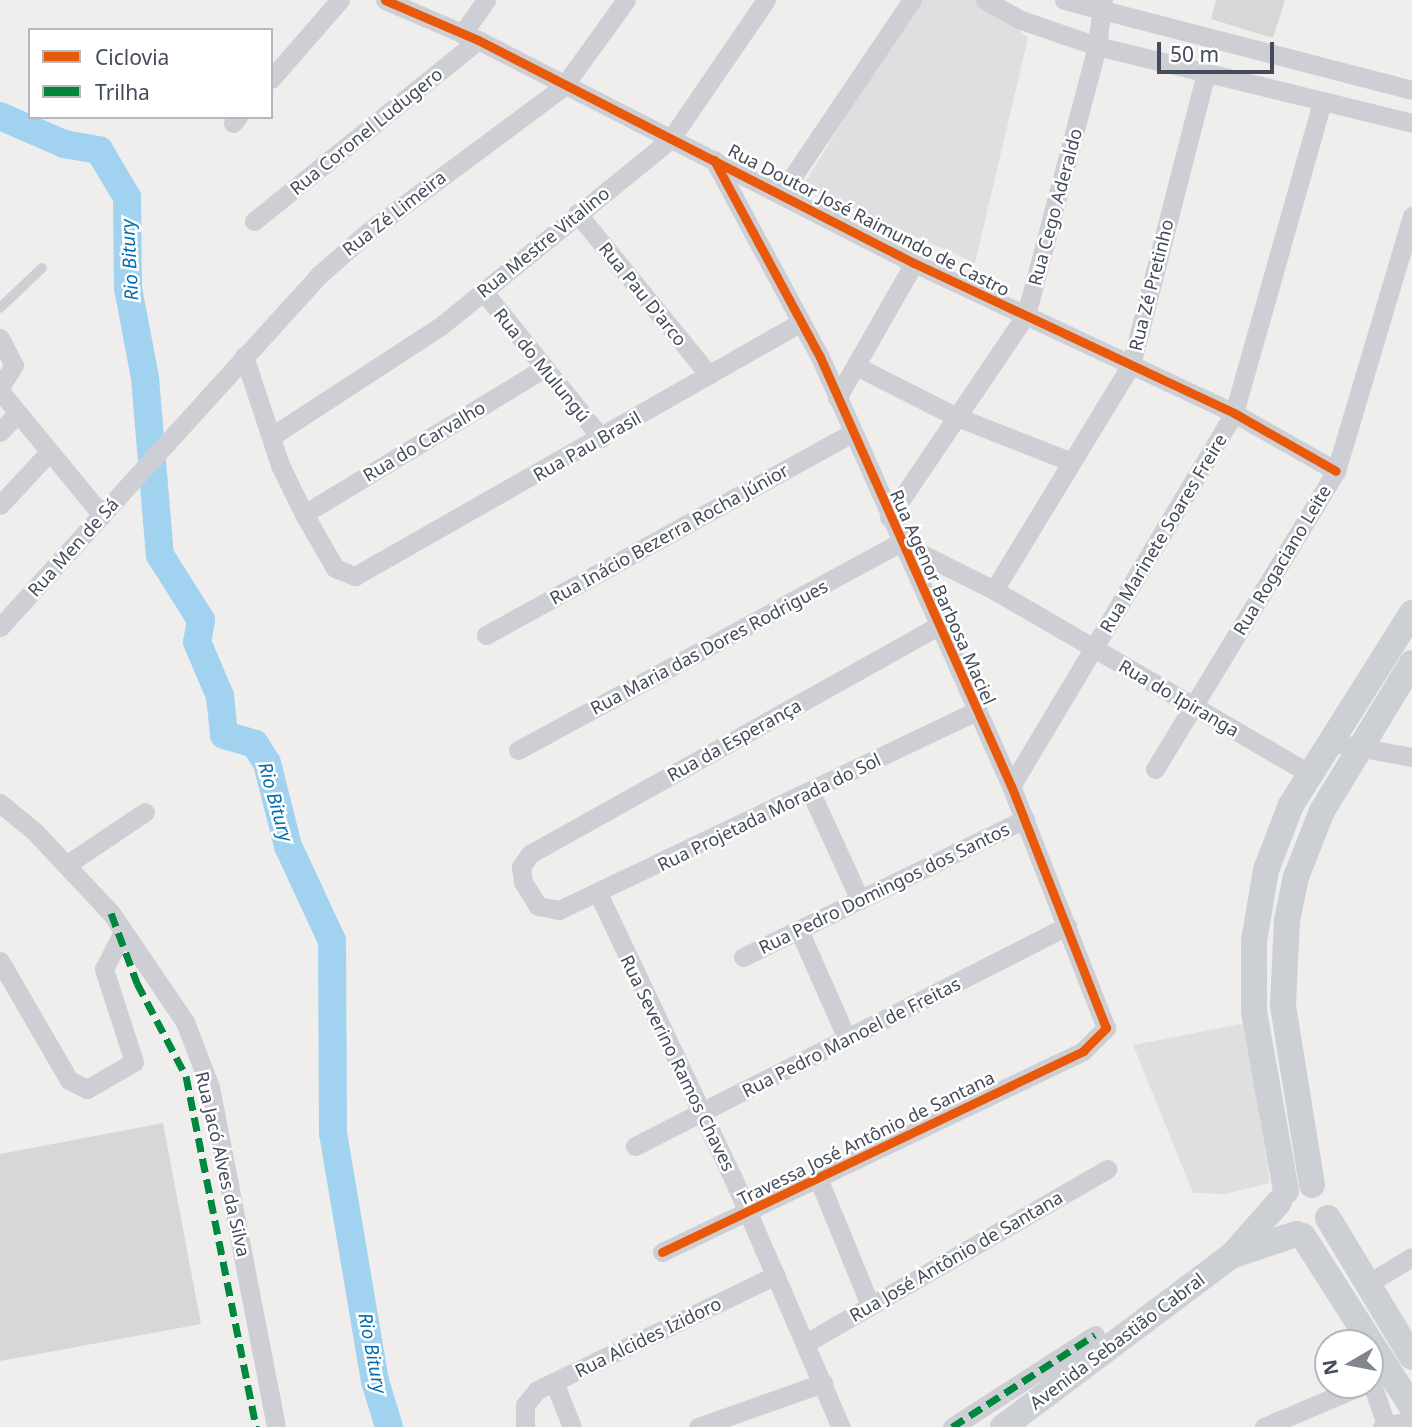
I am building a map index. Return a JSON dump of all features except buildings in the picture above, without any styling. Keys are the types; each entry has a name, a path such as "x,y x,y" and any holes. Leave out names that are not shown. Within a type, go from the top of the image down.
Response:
{"main road":[{"path":"1292,1193 1254,1008 1254,941 1266,870 1295,799 1412,613"},
{"path":"1354,1329 1299,1235 1279,1218 1292,1193 1283,1005 1296,877 1322,811 1412,663"},
{"path":"1295,799 1322,811"},
{"path":"1254,1008 1283,1005"},
{"path":"1292,1193 1328,1202 1328,1218 1367,1284 1374,1329"},
{"name":"Avenida Sebastião Cabral","path":"1003,1427 1231,1256 1292,1193"},
{"path":"1299,1235 1319,1231 1328,1218"},
{"name":"Avenida Sebastião Cabral","path":"1231,1256 1299,1235"},
{"path":"1384,1379 1412,1407"}],"street":[{"path":"273,77 340,0"},
{"name":"Rua Doutor José Raimundo de Castro","path":"385,0 470,37 563,87 914,262 1234,414 1336,471"},
{"name":"Rua Coronel Ludugero","path":"254,221 470,37 486,0"},
{"name":"Rua Zé Limeira","path":"169,439 244,356 369,231 563,87 626,0"},
{"name":"Rua Mestre Vitalino","path":"272,436 442,325 670,140 766,0"},
{"path":"781,194 912,0"},
{"path":"985,0 1021,20 1097,46 1412,123"},
{"path":"1064,0 1102,13 1404,89 1387,117"},
{"name":"Rua Cego Aderaldo","path":"889,517 1026,315 1097,46 1102,13"},
{"name":"Rua Zé Pretinho","path":"994,590 1131,365 1206,73"},
{"name":"Rua Marinete Soares Freire","path":"1012,786 1234,414 1322,101"},
{"name":"Rua Agenor Barbosa Maciel","path":"714,160 801,322 1012,786 1106,1028 1083,1051"},
{"name":"Rua Pau D'arco","path":"577,213 709,375"},
{"name":"Rua Rogaciano Leite","path":"1155,769 1336,471 1412,216"},
{"path":"837,398 914,262"},
{"name":"Rua do Mulungú","path":"483,291 601,438"},
{"name":"Rua Pau Brasil","path":"304,514 335,568 355,576 373,570 801,322"},
{"path":"0,338 14,365 3,385 17,414 102,515"},
{"path":"244,356 272,436 304,514"},
{"path":"856,366 957,417 1072,462"},
{"name":"Rua do Carvalho","path":"304,514 544,368"},
{"path":"0,432 17,414"},
{"name":"Rua Inácio Bezerra Rocha Júnior","path":"486,635 852,433"},
{"name":"Rua Men de Sá","path":"0,627 169,439"},
{"path":"0,505 49,452"},
{"name":"Rua do Ipiranga","path":"900,543 994,590 1310,774"},
{"name":"Rua Maria das Dores Rodrigues","path":"518,750 900,543"},
{"name":"Rua da Esperança","path":"559,910 538,906 523,882 521,867 530,854 938,626"},
{"name":"Rua Projetada Morada do Sol","path":"559,910 811,793 977,710"},
{"path":"1330,743 1412,757"},
{"path":"811,793 860,900"},
{"name":"Rua Jacó Alves da Silva","path":"0,803 66,865 111,913 185,1022 210,1087 276,1427"},
{"path":"66,865 145,812"},
{"name":"Rua Pedro Domingos dos Santos","path":"743,957 1025,819"},
{"name":"Rua Severino Ramos Chaves","path":"598,893 748,1211 841,1427"},
{"name":"Rua Pedro Manoel de Freitas","path":"635,1146 1067,926"},
{"path":"799,930 847,1039"},
{"path":"0,961 69,1080 88,1088 134,1062 104,968 120,938"},
{"name":"Travessa José Antônio de Santana","path":"662,1252 1083,1051"},
{"name":"Rua José Antônio de Santana","path":"806,1343 1107,1169"},
{"path":"818,1178 870,1306"},
{"path":"1367,1284 1412,1257"},
{"name":"Rua Alcides Izidoro","path":"525,1427 526,1405 537,1391 776,1275"},
{"path":"952,1427 1094,1335"},
{"path":"554,1382 572,1427"},
{"path":"699,1427 823,1383"},
{"path":"1264,1427 1328,1399"},
{"path":"1383,1399 1385,1426 1412,1420"}],"lane":[{"path":"0,308 42,268"}],"shaded area":[{"path":"917,0 983,0 1028,38 975,263 803,186"},
{"path":"1246,1023 1270,1183 1225,1194 1193,1193 1133,1045"}],"waterway":[{"name":"Rio Bitury","path":"0,116 64,144 99,150 127,197 128,288 145,378 160,555 201,620 197,642 220,696 224,735 255,744 267,763 288,846 332,941 333,1133 375,1381 389,1427"}],"marked path":[{"path":"111,913 137,983 186,1076 256,1427"},
{"path":"952,1427 1095,1335"}],"cycle path":[{"path":"385,0 478,40 914,263 1234,413 1336,471"},
{"path":"662,1252 1083,1051 1106,1028 1011,786 820,357 714,160"}]}
